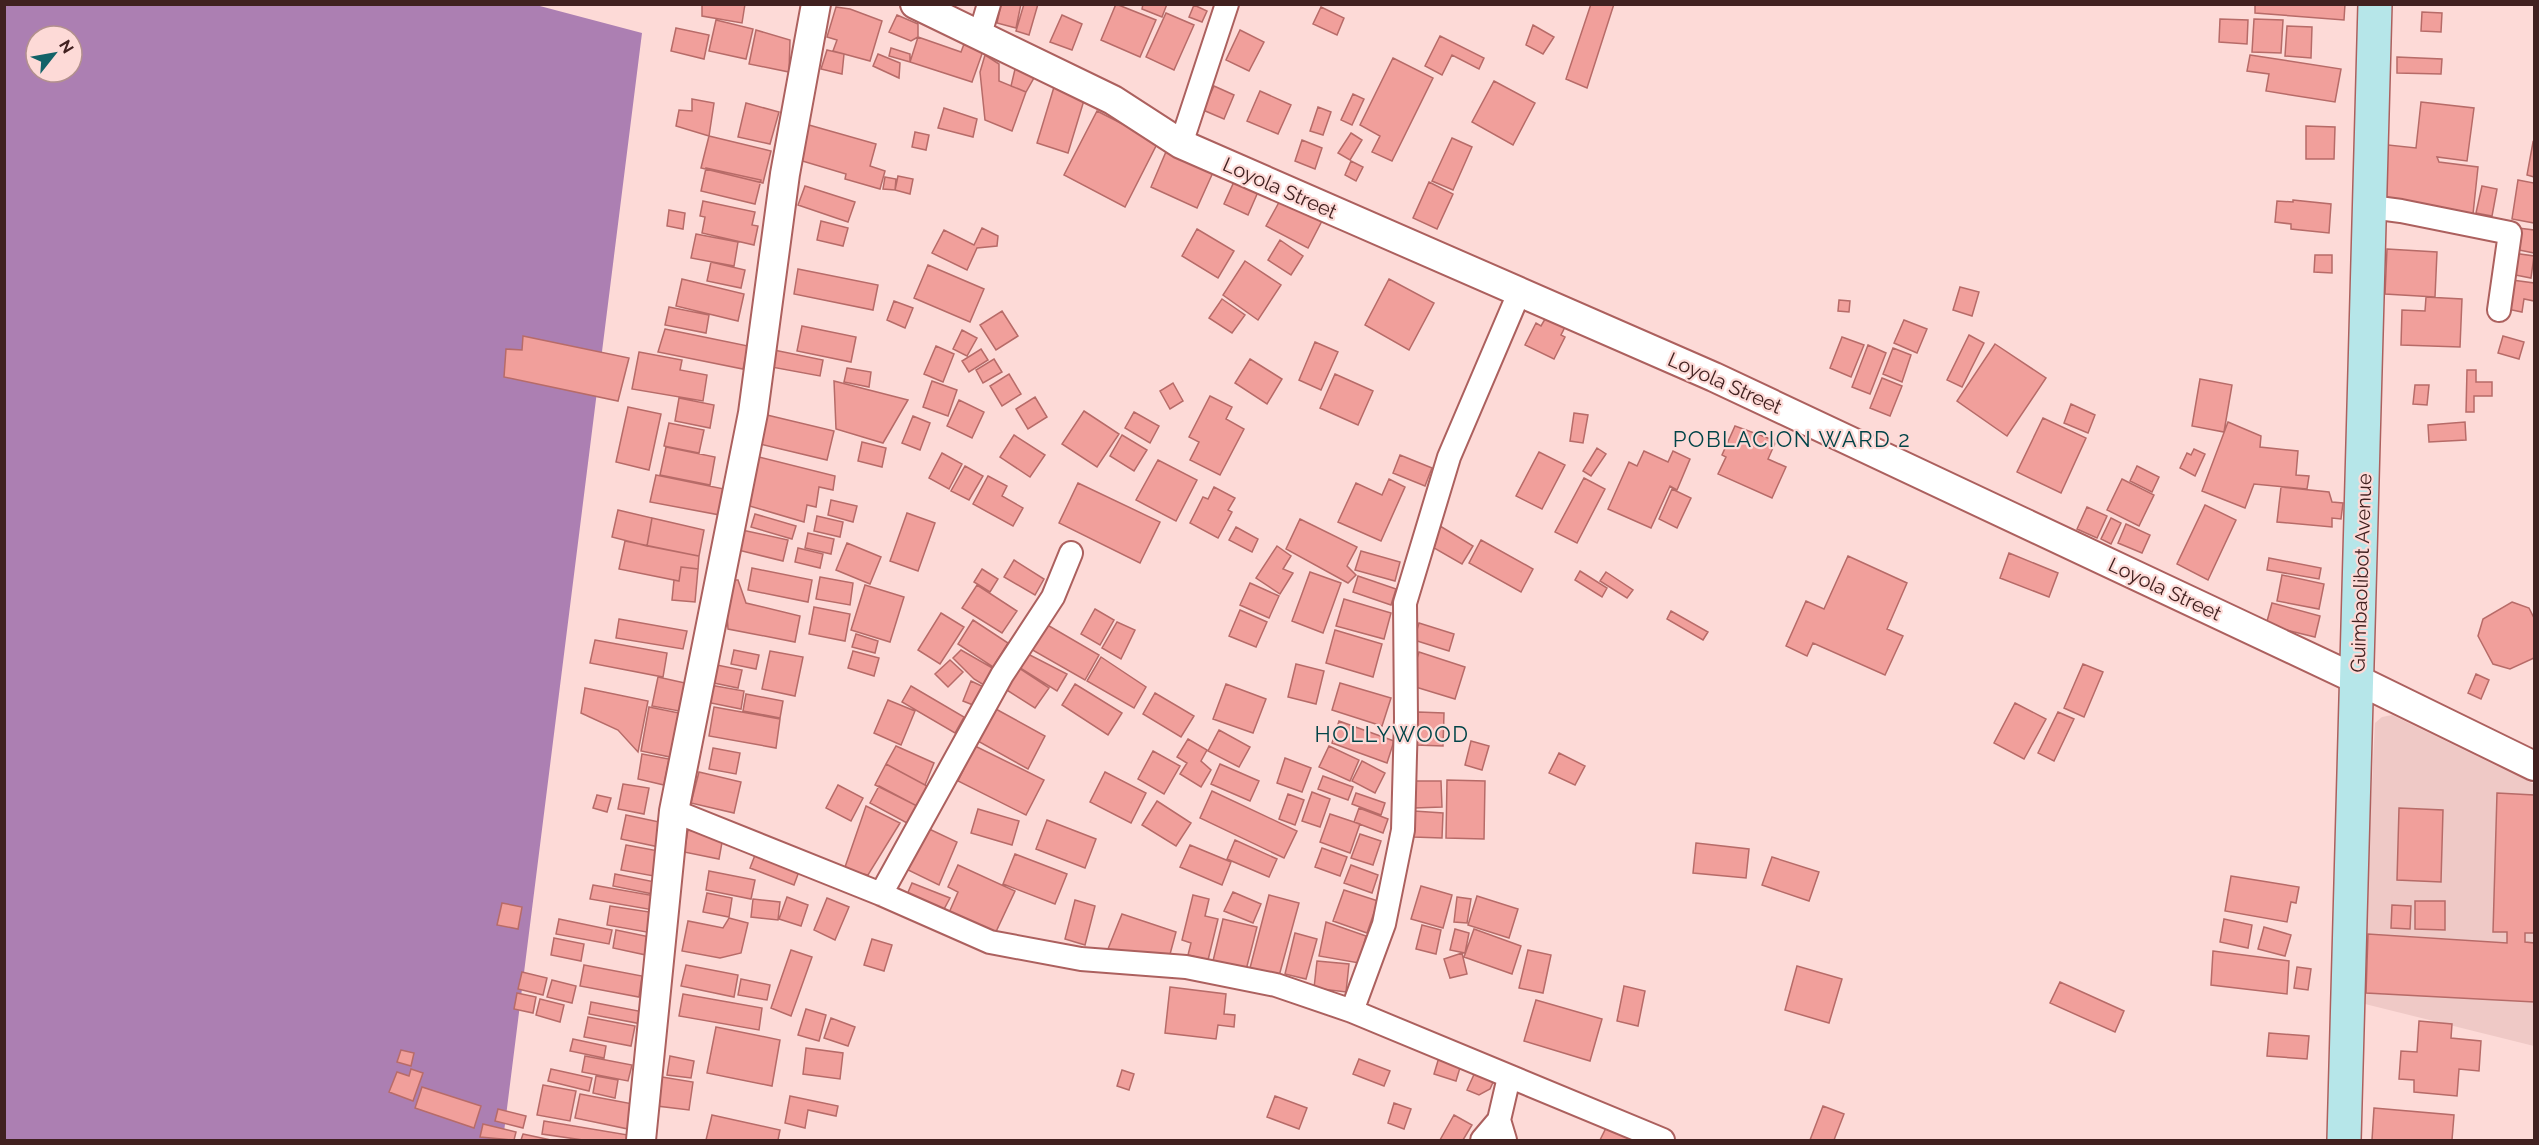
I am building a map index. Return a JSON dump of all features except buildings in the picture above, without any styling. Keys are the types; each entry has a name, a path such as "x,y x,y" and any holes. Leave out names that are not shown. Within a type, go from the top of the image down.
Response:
{"main road":[{"name":"Guimbaolibot Avenue","path":"2344,1140 2375,4"}],"street":[{"path":"641,1140 674,811 753,413 785,174 816,4"},
{"name":"Loyola Street","path":"915,4 1113,100 1181,144 1714,377 2358,680 2535,766"},
{"path":"980,34 988,4"},
{"path":"1181,144 1227,4"},
{"path":"2371,207 2510,234 2499,310"},
{"path":"1352,1011 1384,924 1403,830 1406,719 1404,603 1449,456 1519,293"},
{"path":"881,894 1002,675 1053,597 1071,553"},
{"path":"674,811 881,894 990,942 1081,959 1185,967 1276,985 1352,1011 1663,1140"},
{"path":"1482,1140 1502,1130 1509,1077"}],"shaded area":[{"path":"5,5 536,5 642,33 503,1140 5,1140"},
{"path":"2392,715 2534,784 2534,1046 2361,1003 2375,723 2382,717"}],"district":[{"name":"POBLACION WARD 2","path":"1792,439"},
{"name":"HOLLYWOOD","path":"1392,734"}]}
